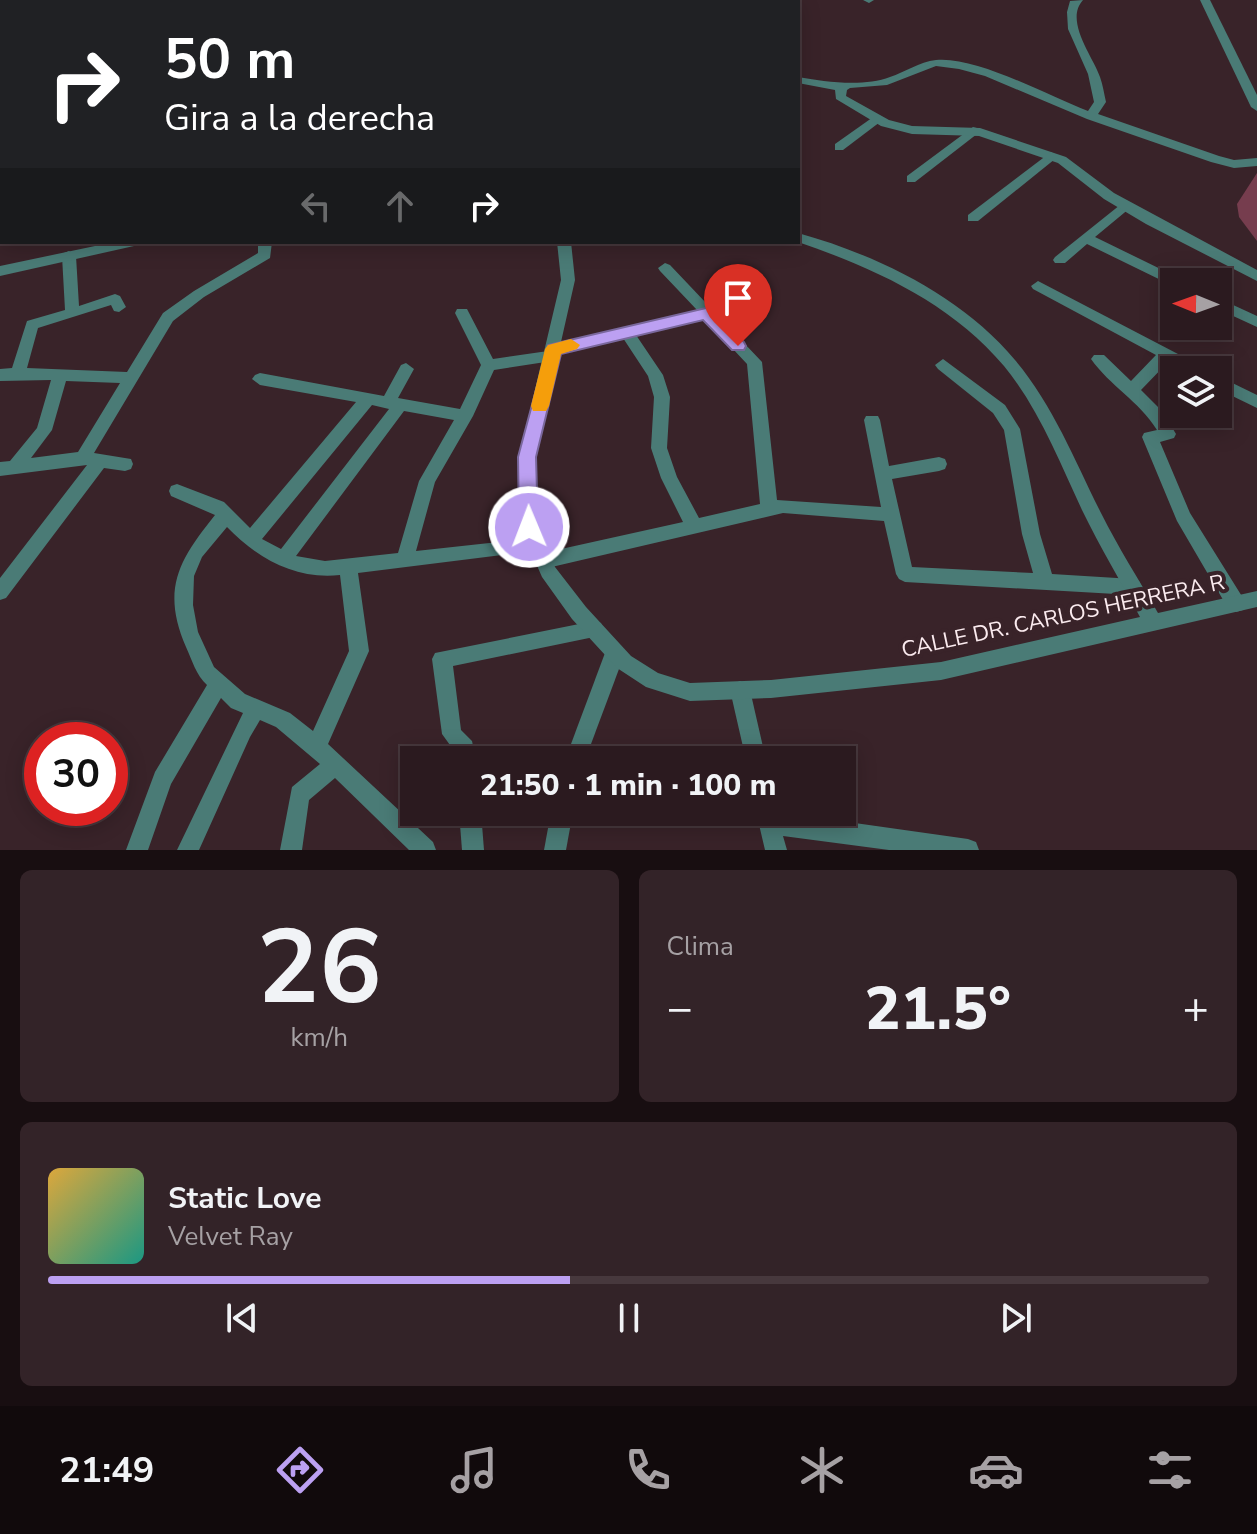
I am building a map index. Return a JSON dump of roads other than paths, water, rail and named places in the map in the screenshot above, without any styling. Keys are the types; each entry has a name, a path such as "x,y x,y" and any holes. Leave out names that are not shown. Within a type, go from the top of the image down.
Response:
{"street":[{"path":"1078,0 1070,14 1077,42 1093,71 1100,102 1091,116"},
{"path":"1205,0 1257,107"},
{"path":"800,80 841,88 851,83 879,84 896,80 926,64 945,63 982,72 1091,116 1215,159 1234,164 1257,162"},
{"path":"841,88 840,97 876,119 912,130 973,131 1011,140 1062,160 1125,205 1221,260 1257,276"},
{"path":"839,147 876,119"},
{"path":"911,179 973,131"},
{"path":"973,218 1051,156"},
{"path":"1060,260 1125,205"},
{"path":"800,238 855,256 899,277 970,324 991,343 1041,409 1153,623"},
{"path":"1086,238 1160,274"},
{"path":"0,592 91,459 130,378 168,317 199,294 265,255 265,244"},
{"name":"CALLE DR. CARLOS HERRERA R","path":"564,244 568,280 527,457 529,527 548,572 615,653 653,681 690,692 941,671 1257,599"},
{"path":"0,271 99,246"},
{"path":"69,256 72,313"},
{"path":"665,268 754,362 769,509"},
{"path":"1038,286 1170,356"},
{"path":"18,373 32,325 115,299 119,307"},
{"path":"1232,310 1257,322"},
{"path":"462,313 489,365"},
{"path":"489,365 553,353 706,313"},
{"path":"627,333 655,375 662,397 659,448 669,478 695,527"},
{"path":"1130,392 1166,354"},
{"path":"1099,359 1156,415 1168,434 1150,437 1183,516 1236,604"},
{"path":"405,558 427,481 465,416 489,365"},
{"path":"943,365 999,409 1012,429 1031,534 1045,583"},
{"path":"284,559 395,404 406,369"},
{"path":"0,375 18,373 130,378"},
{"path":"8,468 44,430 60,376"},
{"path":"260,379 465,416"},
{"path":"1232,389 1257,402"},
{"path":"251,540 368,399"},
{"path":"872,420 905,574 1133,587"},
{"path":"8,468 91,459 125,464"},
{"path":"882,474 939,464"},
{"path":"177,491 218,507 251,540 284,559 294,564 325,569 405,558 540,553 695,527 783,506 891,515"},
{"path":"226,515 195,553 185,576 184,605 189,632 207,673 238,701 283,720 316,746 425,850"},
{"path":"316,746 359,651 348,566"},
{"path":"463,746 452,734 442,659 594,629"},
{"path":"580,746 615,653"},
{"path":"137,850 162,779 218,684"},
{"path":"740,690 753,746"},
{"path":"188,850 243,730 256,709"},
{"path":"291,850 299,794 335,765"},
{"path":"471,826 473,850"},
{"path":"555,850 559,826"},
{"path":"770,826 776,850"},
{"path":"823,826 968,850"}]}
